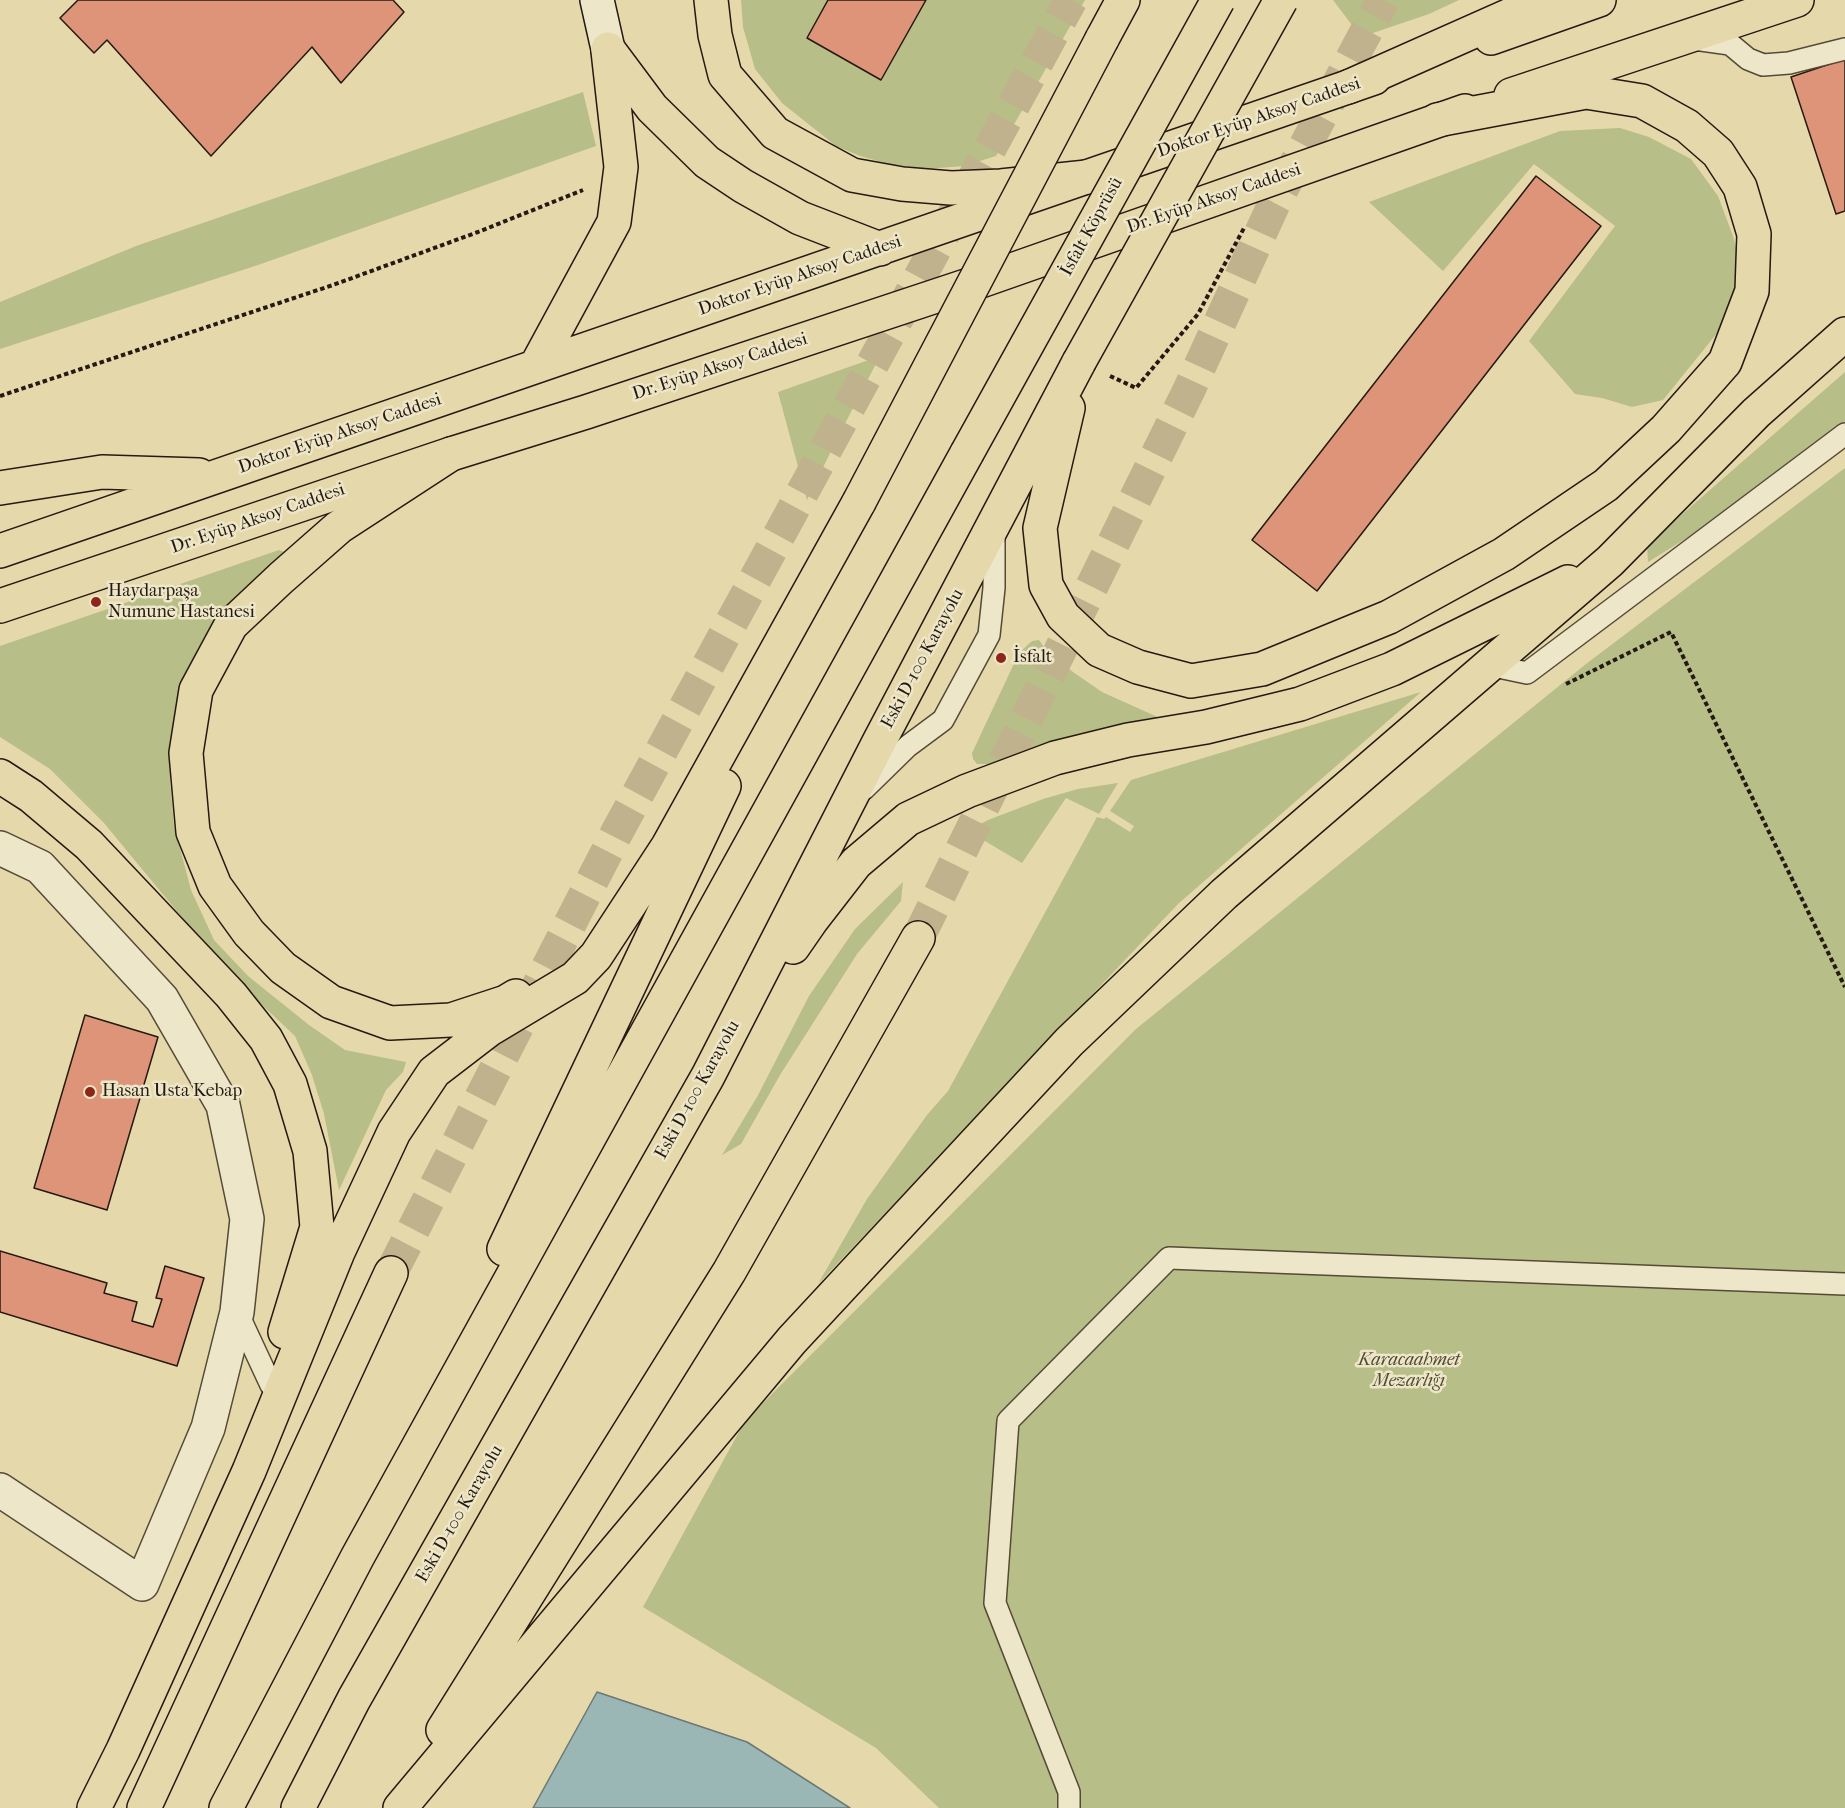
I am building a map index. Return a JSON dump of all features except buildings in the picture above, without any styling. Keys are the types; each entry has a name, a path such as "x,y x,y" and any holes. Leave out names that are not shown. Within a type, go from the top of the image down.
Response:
{"main road":[{"path":"711,0 715,35 724,75 775,133 852,175 902,184 951,188 1001,186 1087,177"},
{"path":"1102,39 1118,0"},
{"path":"94,1808 123,1750 249,1471 338,1252 394,1132 434,1072 490,1029 575,978 596,956 668,846 858,502 1123,0"},
{"name":"İsfalt Köprüsü","path":"358,1557 1218,0"},
{"path":"1281,0 1079,362 1040,528 1047,585 1063,616 1099,650 1138,667 1191,681 1262,669 1389,617 1504,554 1606,485 1666,429 1725,362 1752,291 1754,234 1740,187 1718,153 1687,126 1647,103 1586,92 1437,120"},
{"path":"1348,87 1544,0"},
{"name":"Doktor Eyüp Aksoy Caddesi","path":"0,551 1599,0"},
{"path":"1437,120 1797,0"},
{"path":"608,49 652,108 706,162 800,218 880,249"},
{"path":"536,366 614,222 621,167 608,49"},
{"name":"Dr. Eyüp Aksoy Caddesi","path":"0,606 451,454 586,412 975,283 1437,120"},
{"path":"400,1808 792,1340 1069,1042 1224,894 1610,561 1756,412 1845,334"},
{"name":"Eski D-100 Karayolu","path":"298,1808 354,1699 708,1076 846,806 1079,362"},
{"path":"451,454 339,527 231,626 196,690 186,753 193,832 214,886 249,933 283,968 331,1002 390,1023 451,1020 506,1002 559,971 613,928"},
{"path":"0,488 102,472 219,475"},
{"path":"226,1808 358,1557 858,502"},
{"path":"708,1076 817,912 856,862 908,819 967,790 1055,758 1128,740 1206,727 1310,700 1392,669 1610,561"},
{"path":"0,776 31,796 89,845 215,978 266,1039 290,1084 310,1151 317,1227 271,1385 249,1471"},
{"path":"394,1808 729,1272 918,938"},
{"path":"144,1808 391,1273"}],"street":[{"path":"597,0 608,49"},
{"path":"0,848 40,867 162,999 223,1106 247,1219 237,1312 208,1428 142,1584 0,1490"}],"lane":[{"path":"1684,38 1730,44 1748,58 1762,65 1789,63 1845,49"},
{"path":"1489,665 1527,673 1845,434"},
{"path":"846,806 908,746 943,720 989,635 994,588 994,524"},
{"path":"1069,1808 1069,1792 995,1603 1008,1421 1169,1258 1845,1284"},
{"path":"237,1312 271,1385"}],"path":[{"path":"0,396 333,285 478,232 590,187"},
{"path":"1079,362 1136,388 1198,314 1246,223"},
{"path":"1527,673 1558,688 1671,632 1845,987"}],"green space":[{"path":"741,0 1085,0 996,156 964,166 926,169 885,163 836,146 782,103 755,69 743,27"},
{"path":"1333,0 1459,0 1429,14 1361,37"},
{"path":"583,92 596,146 258,265 0,349 0,302 136,246"},
{"path":"1620,128 1649,137 1691,159 1718,196 1740,262 1729,311 1722,327 1663,400 1632,407 1602,398 1575,394 1529,341 1615,226 1534,164 1443,271 1369,202 1560,131"},
{"path":"880,356 837,439 807,500 778,392"},
{"path":"1845,372 1845,440 1648,562 1647,545"},
{"name":"Karacaahmet Mezarlığı","path":"1845,468 1845,1808 939,1808 876,1748 643,1607 745,1421 1136,1029 1586,664"},
{"path":"279,550 290,554 175,721 170,780 174,826 191,890 214,940 248,976 309,1025 345,1050 406,1062 403,1072 386,1090 339,1190 324,1114 312,1075 295,1036 227,972 104,823 50,769 0,737 0,646"},
{"path":"1039,640 1046,650 1102,692 1173,724 1047,746 988,764 977,764 972,753 1019,653 1032,641"},
{"path":"1421,692 1178,904 818,1284 867,1199 927,1115 948,1091 1097,817 1104,819 1106,817 1130,832 1134,826 1110,811 1131,780"},
{"path":"1118,783 1099,814 1066,798 1022,863 968,831 988,820 1043,799 1078,789"},
{"path":"903,882 901,901 857,954 780,1075 741,1144 722,1155 757,1097 809,996 855,929"}],"water":[{"path":"597,1692 747,1742 850,1808 533,1808"}],"tunnel":[{"path":"391,1273 616,834 1071,0"},
{"path":"918,938 1189,390 1273,206 1383,0"}],"place":[{"name":"Haydarpaşa Numune Hastanesi","path":"96,602"},
{"name":"İsfalt","path":"1001,658"},
{"name":"Hasan Usta Kebap","path":"90,1092"}]}
